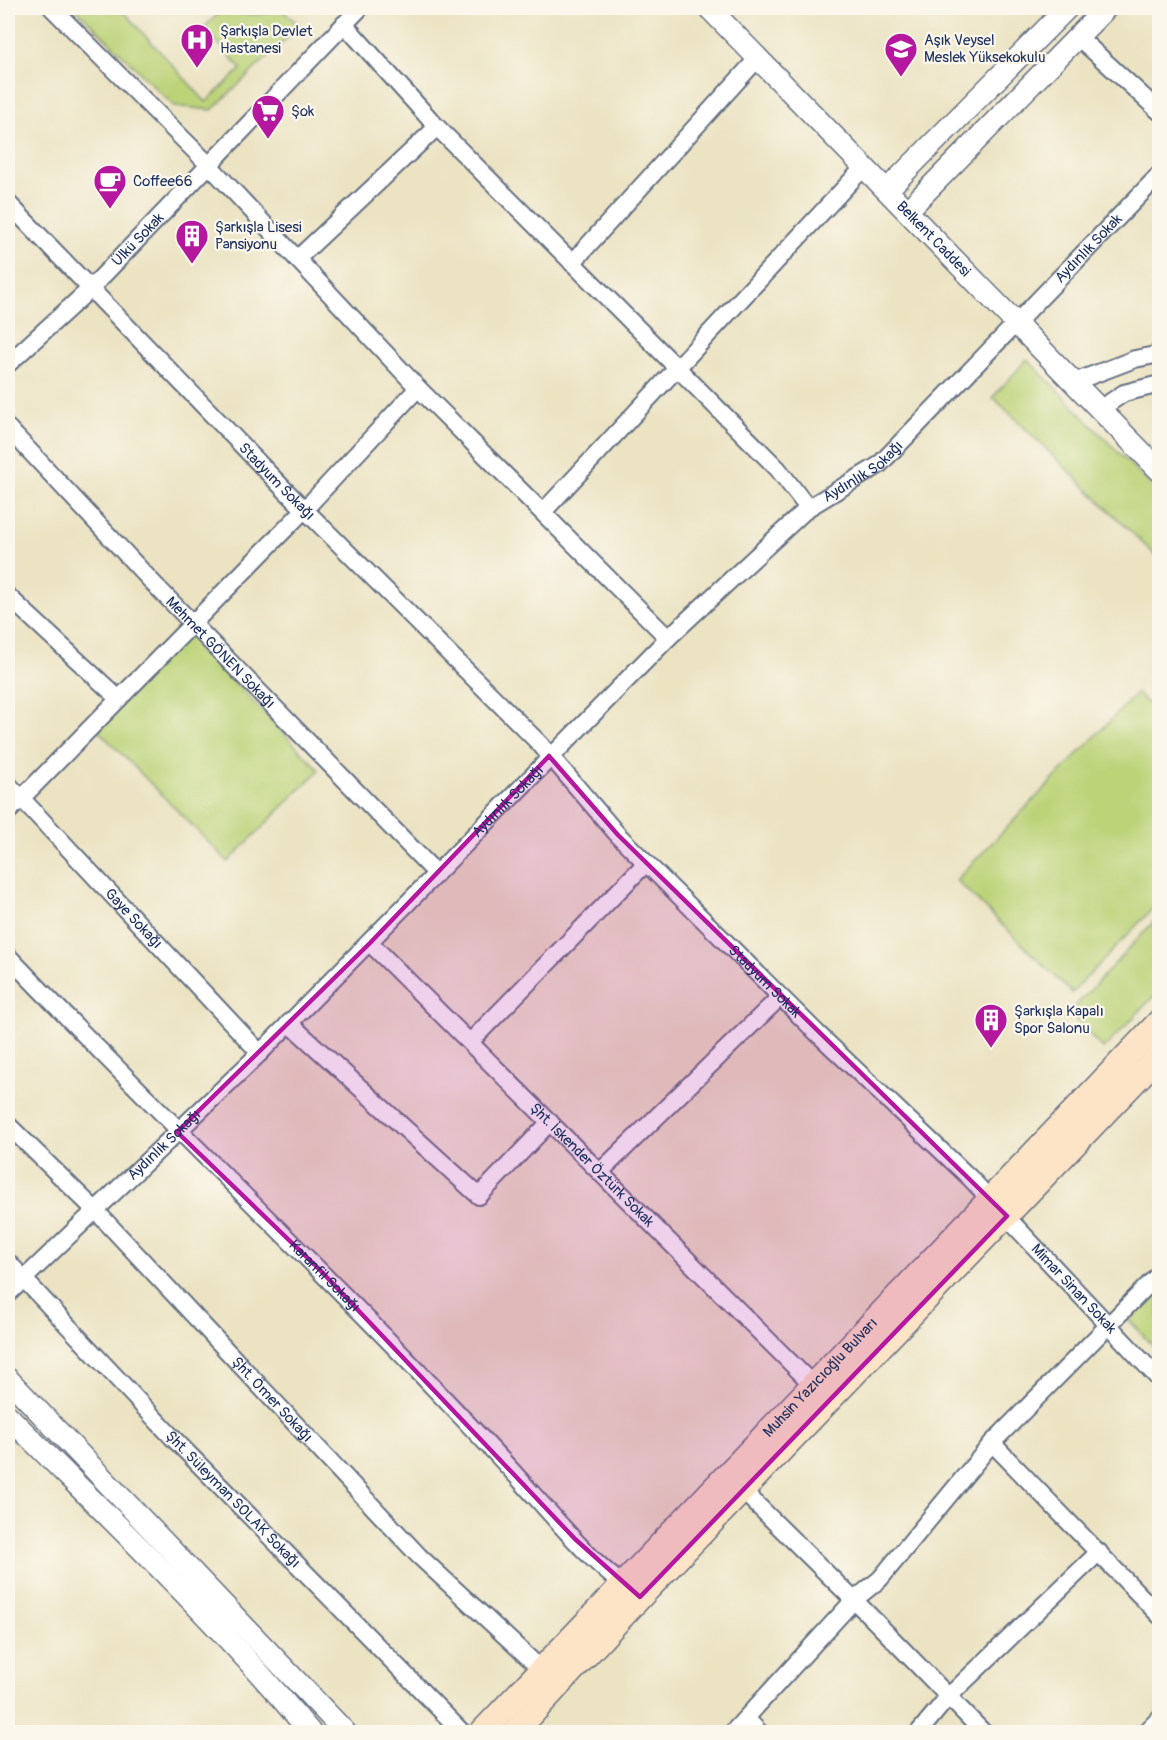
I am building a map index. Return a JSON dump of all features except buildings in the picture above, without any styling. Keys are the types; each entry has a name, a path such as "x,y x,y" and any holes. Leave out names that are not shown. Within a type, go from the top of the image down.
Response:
{"main road":[{"name":"Muhsin Yazıcıoğlu Bulvarı","path":"514,1732 631,1591 814,1386 989,1198 1160,1021"},
{"name":"Muhsin Yazıcıoğlu Bulvarı","path":"482,1732 542,1670 743,1491 1160,1055"}],"street":[{"path":"52,8 209,165 418,388 668,638"},
{"name":"Ülkü Sokak","path":"8,364 90,289 360,8"},
{"name":"Belkent Caddesi","path":"709,8 909,210 1160,471"},
{"path":"888,189 1067,8"},
{"path":"909,210 1106,8"},
{"path":"344,24 437,127 778,469 808,508"},
{"path":"1077,36 1160,112"},
{"path":"572,263 758,58"},
{"path":"297,260 437,127"},
{"path":"543,512 865,166"},
{"name":"Aydınlık Sokak","path":"1016,321 1160,174"},
{"name":"Stadyum Sokağı","path":"8,203 305,509 540,744 549,756"},
{"name":"Aydınlık Sokağı","path":"8,1294 260,1053 370,943 549,756 668,638 808,508 879,465 1016,321"},
{"path":"1074,382 1135,359 1160,354"},
{"path":"1100,409 1124,393 1160,384"},
{"path":"8,812 194,624 418,388"},
{"name":"Mehmet GÖNEN Sokağı","path":"8,428 194,624 436,873"},
{"path":"8,596 119,699"},
{"name":"Stadyum Sokak","path":"549,756 646,863 780,997 989,1198"},
{"name":"Gaye Sokağı","path":"8,784 260,1053"},
{"path":"470,1042 646,863"},
{"name":"Şht. İskender Öztürk Sokak","path":"370,943 814,1386"},
{"name":"Karanfil Sokağı","path":"8,956 140,1089 177,1132 319,1269 487,1443 575,1539 631,1591"},
{"path":"600,1172 780,997"},
{"path":"289,1023 479,1196 550,1122"},
{"name":"Şht. Ömer Sokağı","path":"8,1125 96,1211 419,1556 542,1670"},
{"name":"Mimar Sinan Sokak","path":"989,1198 1160,1380"},
{"name":"Şht. Süleyman SOLAK Sokağı","path":"8,1262 180,1445 462,1732"},
{"path":"733,1732 854,1600 880,1579 992,1443 1160,1274"},
{"path":"8,1379 345,1732"},
{"path":"8,1416 170,1579 278,1694 310,1732"},
{"path":"992,1443 1160,1616"},
{"path":"743,1491 983,1732"},
{"path":"919,1732 948,1697 1099,1552"},
{"path":"746,1718 759,1732"},
{"path":"1146,1732 1160,1719"}],"highlighted area":[{"path":"549,756 618,835 1007,1216 640,1597 575,1539 319,1269 177,1132 370,943"}],"green space":[{"path":"75,8 120,8 206,102 241,69 204,27 224,9 252,15 280,8 300,26 212,110 174,106"},
{"path":"1027,359 1159,494 1159,559 993,397"},
{"path":"185,631 319,770 228,862 93,725"},
{"path":"1137,693 1159,715 1159,902 1072,993 956,880"},
{"path":"1159,916 1159,991 1103,1049 1069,1013"},
{"path":"1159,1291 1159,1353 1129,1320"}],"place":[{"name":"Şarkışla Devlet Hastanesi","path":"197,69"},
{"name":"Aşık Veysel Meslek Yüksekokulu","path":"901,78"},
{"name":"Şok","path":"268,140"},
{"name":"Coffee66","path":"110,210"},
{"name":"Şarkışla Lisesi Pansiyonu","path":"192,265"},
{"name":"Şarkışla Kapalı Spor Salonu","path":"991,1049"}]}
